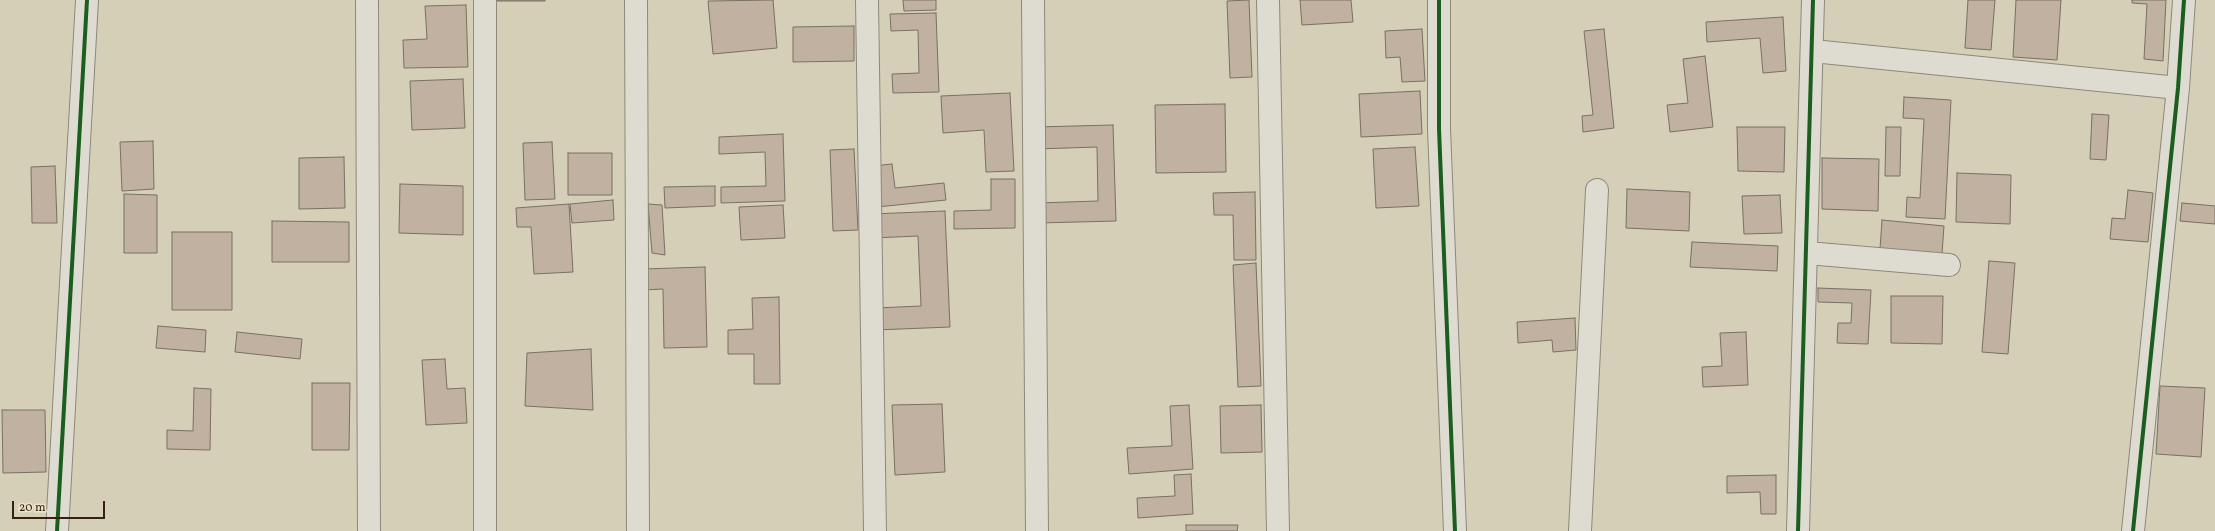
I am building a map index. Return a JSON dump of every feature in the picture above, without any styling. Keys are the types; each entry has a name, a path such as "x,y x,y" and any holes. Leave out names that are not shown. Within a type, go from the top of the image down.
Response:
{"street":[{"path":"57,531 87,0"},
{"path":"367,0 369,531"},
{"path":"485,0 485,531"},
{"path":"636,0 638,531"},
{"path":"867,0 875,531"},
{"path":"1033,0 1037,531"},
{"path":"1268,0 1278,531"},
{"path":"1439,0 1439,129 1455,531"},
{"path":"1798,531 1813,51 1812,0"},
{"path":"2133,531 2178,88 2184,0"},
{"path":"1813,51 2178,88"},
{"path":"1580,531 1597,190"},
{"path":"1807,253 1949,265"}],"building":[{"path":"545,0 545,1 497,1"},
{"path":"773,0 777,48 713,54 708,1"},
{"path":"903,0 936,0 936,10 904,11"},
{"path":"1249,0 1252,77 1230,78 1227,1"},
{"path":"1300,0 1351,0 1353,22 1302,25"},
{"path":"1968,0 1995,0 1991,50 1965,48"},
{"path":"2016,0 2061,0 2057,60 2013,57"},
{"path":"2132,0 2166,0 2163,61 2144,59 2147,4 2132,3"},
{"path":"466,5 468,67 404,68 403,40 427,39 425,6"},
{"path":"936,13 939,92 893,93 892,74 919,73 918,30 891,31 890,14"},
{"path":"1783,17 1786,71 1763,73 1760,38 1707,42 1706,22"},
{"path":"854,26 854,61 793,62 793,27"},
{"path":"1422,29 1425,81 1402,82 1400,57 1386,58 1385,31"},
{"path":"1604,29 1614,128 1583,132 1582,116 1593,115 1584,31"},
{"path":"1705,56 1713,127 1670,132 1667,105 1688,103 1683,59"},
{"path":"463,79 465,128 412,130 410,81"},
{"path":"1420,91 1422,134 1361,137 1359,94"},
{"path":"1010,93 1014,171 986,172 984,130 943,133 941,96"},
{"path":"1904,97 1951,100 1945,219 1906,217 1907,197 1920,198 1924,119 1903,118"},
{"path":"1225,104 1226,172 1156,173 1155,105"},
{"path":"2092,114 2109,115 2106,160 2090,159"},
{"path":"1113,125 1116,221 1038,223 1037,203 1098,201 1097,147 1036,149 1035,127"},
{"path":"1737,127 1785,127 1784,172 1738,171"},
{"path":"1886,127 1901,127 1900,176 1885,176"},
{"path":"783,134 785,201 721,203 721,187 766,186 765,152 719,154 719,137"},
{"path":"153,141 154,189 122,191 120,142"},
{"path":"552,142 555,199 525,200 523,143"},
{"path":"1415,147 1419,206 1376,208 1373,149"},
{"path":"854,149 858,230 833,231 830,150"},
{"path":"568,153 612,153 612,195 568,195"},
{"path":"344,157 345,208 299,209 299,158"},
{"path":"1822,158 1879,159 1878,211 1822,209"},
{"path":"892,164 895,188 944,183 946,200 877,207 873,166"},
{"path":"55,166 57,223 32,223 31,167"},
{"path":"1957,173 2011,175 2010,224 1956,222"},
{"path":"991,179 1015,179 1015,228 954,229 954,211 991,210"},
{"path":"400,184 463,186 463,235 399,233"},
{"path":"715,186 715,206 665,208 664,187"},
{"path":"1627,189 1690,192 1689,231 1626,228"},
{"path":"2128,190 2153,193 2148,242 2110,239 2112,218 2125,219"},
{"path":"1255,192 1256,260 1234,260 1233,215 1214,215 1213,193"},
{"path":"124,194 157,195 157,253 124,253"},
{"path":"1780,195 1782,233 1744,234 1742,196"},
{"path":"613,200 614,220 572,223 570,204"},
{"path":"2182,203 2215,206 2215,224 2180,221"},
{"path":"569,204 573,272 534,274 531,227 517,227 516,208"},
{"path":"648,204 662,205 665,255 652,253"},
{"path":"783,205 785,238 741,240 739,207"},
{"path":"945,211 950,327 876,330 876,308 921,306 918,236 873,238 872,214"},
{"path":"1882,220 1944,226 1942,254 1880,249"},
{"path":"272,221 349,222 349,262 272,262"},
{"path":"172,232 232,232 232,310 172,310"},
{"path":"1692,242 1778,246 1777,271 1690,267"},
{"path":"1989,261 2015,263 2008,354 1982,352"},
{"path":"1256,263 1261,386 1238,387 1233,265"},
{"path":"705,267 707,347 664,348 663,289 644,290 643,269"},
{"path":"1818,288 1871,290 1868,344 1837,343 1838,323 1851,323 1852,303 1818,302"},
{"path":"1891,296 1943,296 1942,344 1891,343"},
{"path":"779,297 780,384 754,384 754,354 728,354 728,330 753,329 752,298"},
{"path":"1575,318 1576,350 1553,352 1552,340 1518,343 1517,322"},
{"path":"158,326 206,330 205,352 156,348"},
{"path":"237,332 302,339 300,359 235,352"},
{"path":"1746,332 1748,385 1703,387 1702,367 1722,366 1720,333"},
{"path":"591,349 593,410 525,406 527,353"},
{"path":"445,359 447,389 465,388 467,423 426,425 422,360"},
{"path":"312,383 350,383 349,450 312,450"},
{"path":"2160,386 2205,388 2201,457 2156,454"},
{"path":"194,388 211,389 210,450 167,449 167,430 193,431"},
{"path":"942,404 945,472 895,475 892,405"},
{"path":"1189,405 1193,469 1129,474 1127,448 1172,446 1170,406"},
{"path":"1261,405 1262,452 1221,453 1220,406"},
{"path":"2,410 45,410 46,472 3,473"},
{"path":"1191,474 1193,514 1138,518 1137,498 1175,496 1174,475"},
{"path":"1776,475 1776,514 1761,514 1760,492 1727,493 1727,476"},
{"path":"1186,525 1238,525 1237,531 1186,531"}],"cycle path":[{"path":"57,531 87,0"},
{"path":"1439,0 1439,129 1455,531"},
{"path":"1798,531 1813,0"},
{"path":"2133,531 2178,88 2184,0"}]}
